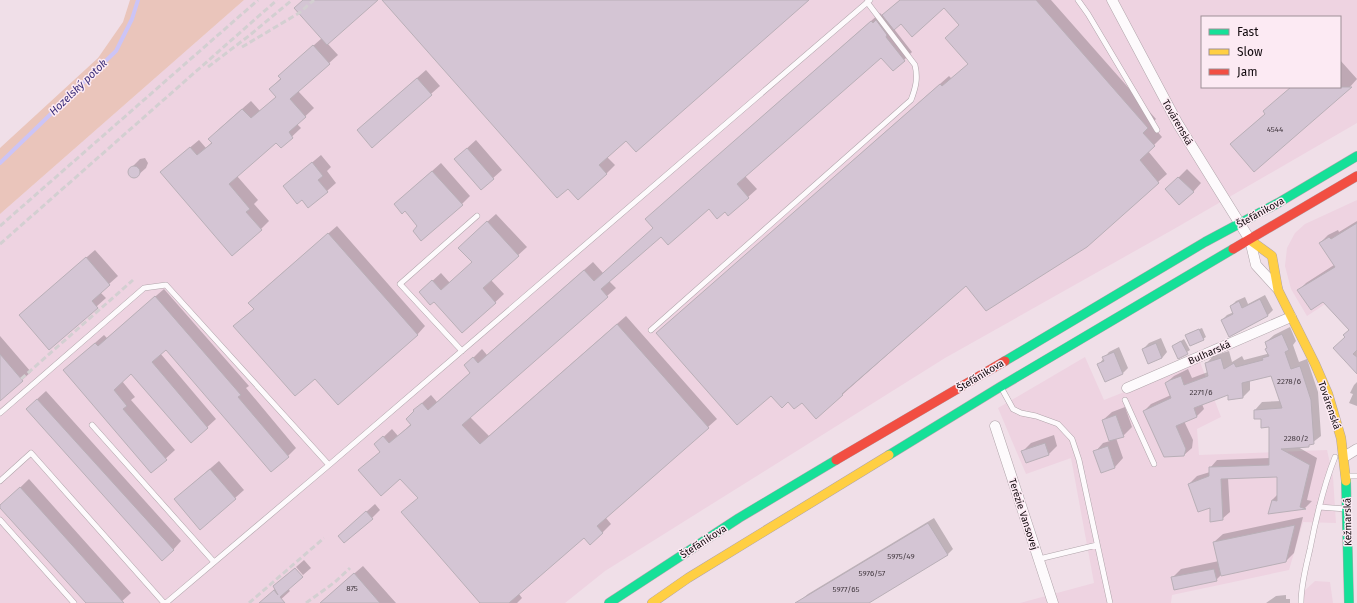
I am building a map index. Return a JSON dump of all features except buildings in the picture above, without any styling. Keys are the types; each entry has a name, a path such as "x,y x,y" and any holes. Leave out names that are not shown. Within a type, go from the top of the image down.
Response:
{"main road":[{"name":"Štefánikova","path":"609,603 739,518 1204,242 1278,202 1357,156"},
{"name":"Štefánikova","path":"652,603 688,578 1000,387 1357,176"},
{"name":"Továrenská","path":"1250,240 1272,256 1278,290 1315,364 1328,394 1335,416 1340,457"},
{"name":"Kežmarská","path":"1340,457 1346,476 1347,509 1350,521 1349,603"}],"street":[{"name":"Továrenská","path":"1112,0 1178,124 1250,240 1256,265 1278,290"},
{"name":"Bulharská","path":"1127,388 1291,317"},
{"name":"Terézie Vansovej","path":"995,426 1053,603"},
{"path":"1340,457 1357,449"}],"lane":[{"path":"1078,0 1088,14 1156,130"},
{"path":"0,481 31,453 165,603 329,465 869,1 915,65 917,74 916,85 911,100 651,330"},
{"path":"462,351 400,284 477,216"},
{"path":"0,413 144,288 166,285 329,465"},
{"path":"1000,387 1014,409 1021,413 1036,416 1058,424 1072,439 1079,460 1110,603"},
{"path":"1125,400 1154,464"},
{"path":"92,425 214,562"},
{"path":"1301,603 1301,589 1319,507 1328,476 1340,457"},
{"path":"1346,476 1357,476"},
{"path":"1319,507 1347,509"},
{"path":"0,520 74,603"},
{"path":"1039,558 1097,545"}],"shaded area":[{"path":"130,0 244,0 0,214 0,148 98,58 123,22"},
{"path":"244,0 1357,0 1357,123 1174,229 945,358 605,571 565,603 0,603 0,214"},
{"path":"1357,200 1357,283 1307,316 1291,289 1285,266 1287,248 1295,233 1305,224"},
{"path":"1085,357 1104,400 1200,362 1221,417 1197,429 1199,455 1327,450 1333,477 1336,523 1303,522 1289,570 1172,595 1171,603 1020,603 1094,583 1071,458 1026,474 998,408"},
{"path":"1315,581 1330,582 1333,603 1303,603 1303,592"}],"waterway":[{"name":"Hozelský potok","path":"0,163 116,51 132,19 138,0"}],"railway":[{"path":"0,226 258,0"},
{"path":"0,244 277,0"},
{"path":"208,67 292,0"},
{"path":"242,47 299,13 314,0"},
{"path":"21,379 133,280"},
{"path":"249,603 324,538"},
{"path":"306,603 335,582 350,568"}],"traffic: fast":[{"path":"1005,361 1205,242 1278,203 1357,156"},
{"path":"889,455 1000,387 1233,249"},
{"path":"609,603 739,518 836,460"},
{"path":"1346,481 1349,603"}],"traffic: slow":[{"path":"1250,240 1272,256 1278,290 1315,364 1328,394 1341,438 1346,481"},
{"path":"652,603 688,578 889,455"}],"traffic: jam":[{"path":"1233,249 1357,176"},
{"path":"836,460 1005,361"}]}
